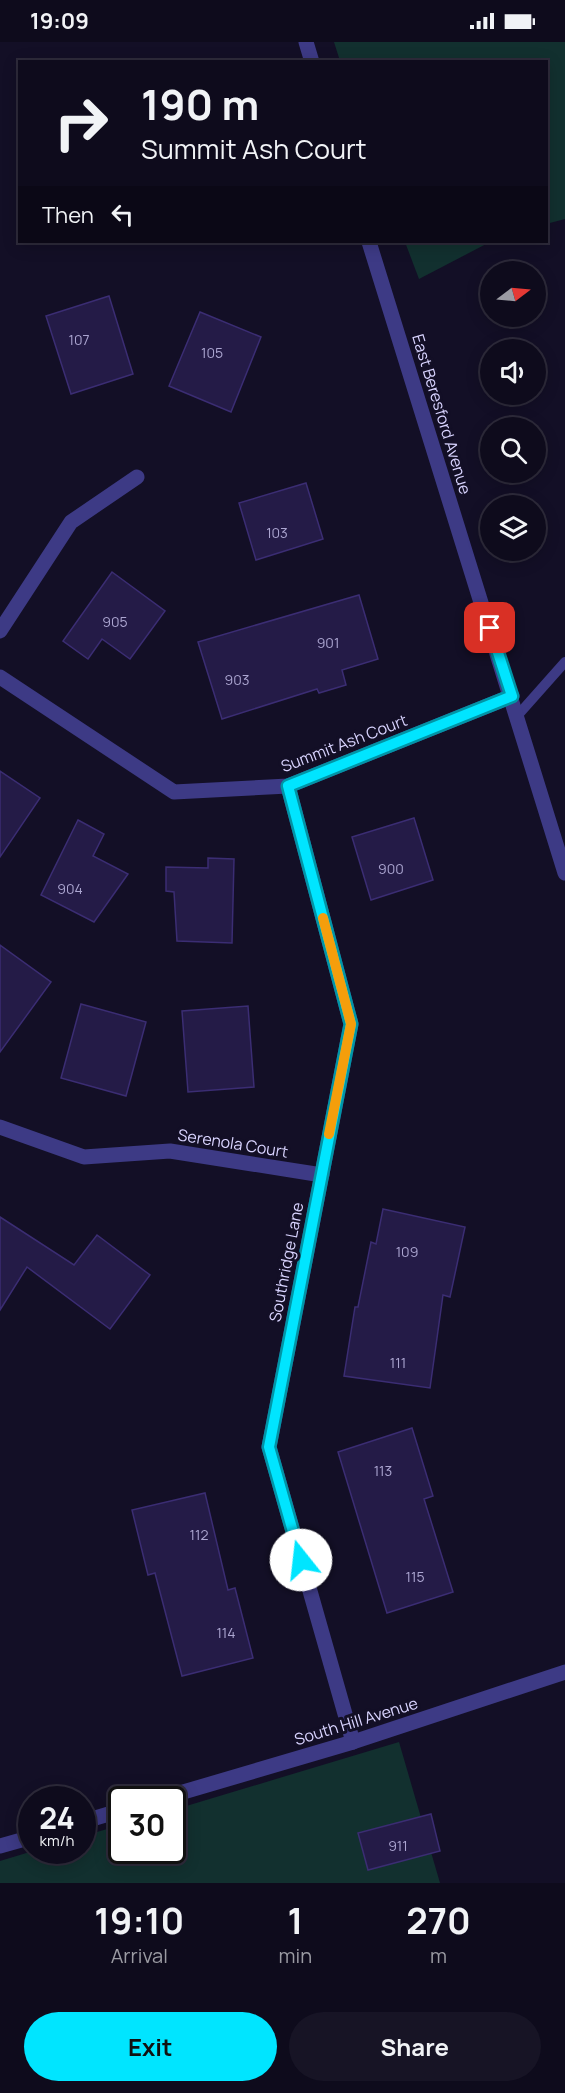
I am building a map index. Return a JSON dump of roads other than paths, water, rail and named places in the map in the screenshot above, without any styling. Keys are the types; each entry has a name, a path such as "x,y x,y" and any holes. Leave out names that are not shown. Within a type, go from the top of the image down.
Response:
{"street":[{"path":"306,42 311,60"},
{"name":"East Beresford Avenue","path":"369,243 512,696 565,873"},
{"path":"0,631 71,522 136,477"},
{"name":"Summit Ash Court","path":"0,677 174,792 288,786 512,696"},
{"name":"Southridge Lane","path":"288,786 351,1024 269,1447 353,1742"},
{"name":"Serenola Court","path":"0,1127 84,1157 170,1150 322,1175"},
{"name":"South Hill Avenue","path":"186,1791 353,1742 565,1672"},
{"path":"0,1846 18,1841"}],"lane":[{"path":"518,716 565,662"}]}
